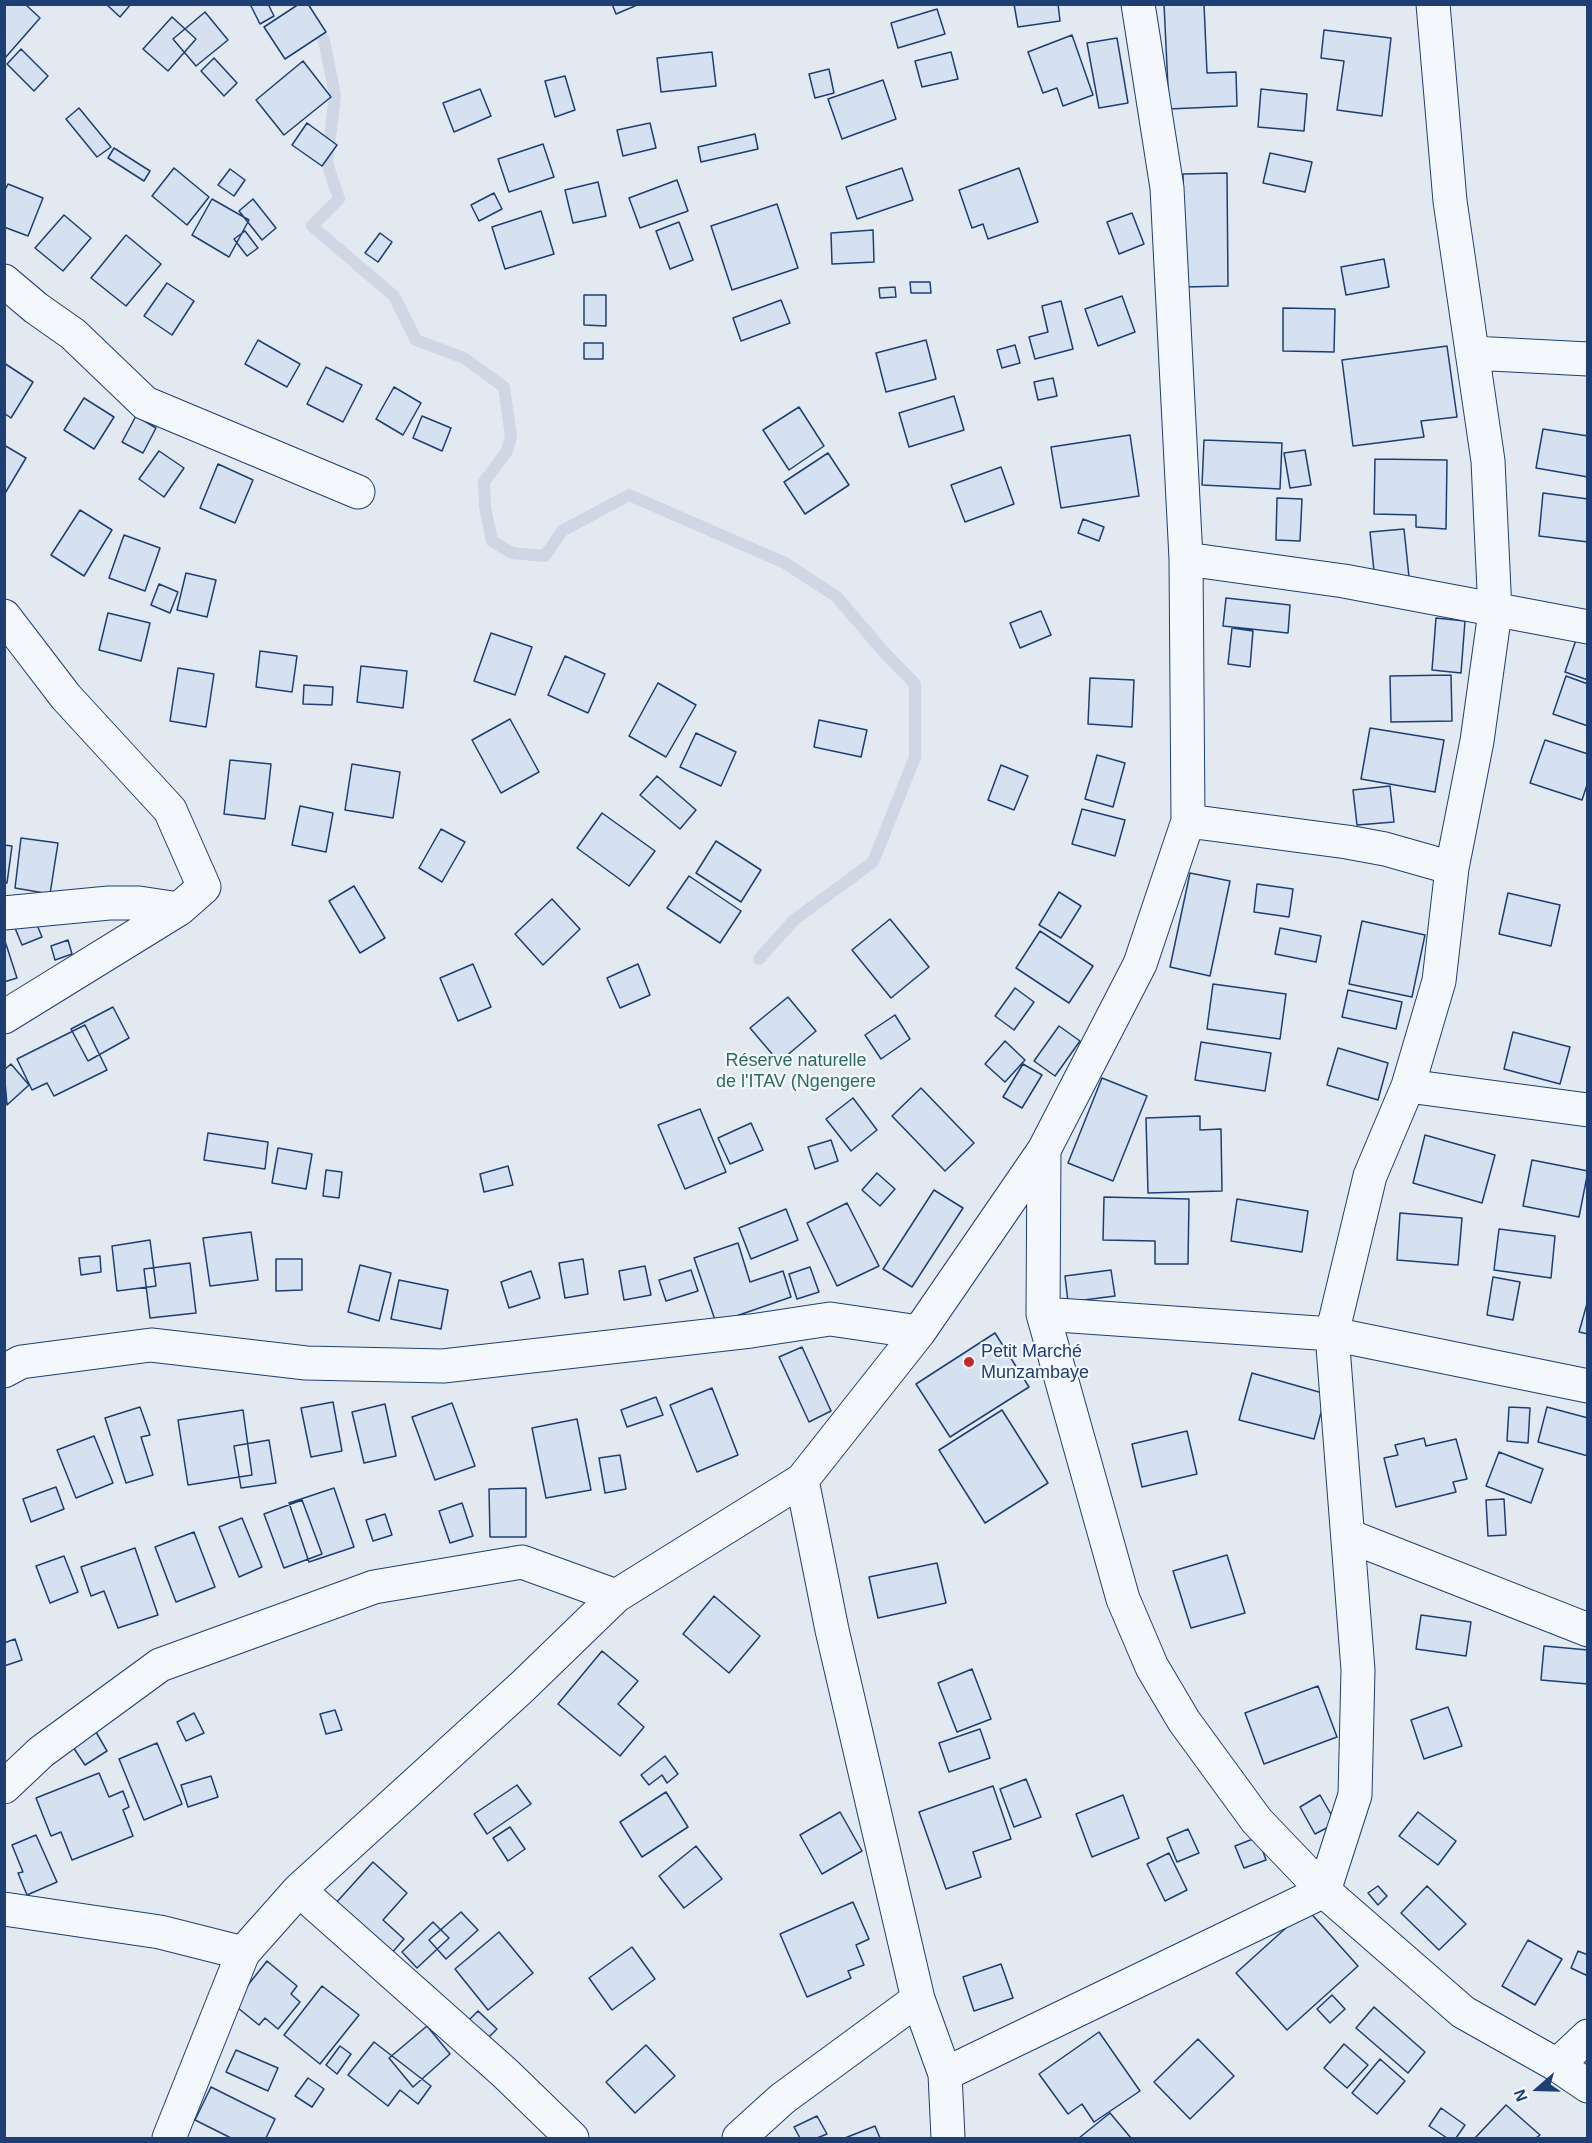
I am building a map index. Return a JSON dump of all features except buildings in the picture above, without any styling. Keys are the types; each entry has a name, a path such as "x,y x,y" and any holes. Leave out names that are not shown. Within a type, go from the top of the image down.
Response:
{"street":[{"path":"169,2139 243,1953 299,1890 522,1687 616,1596 802,1480 919,1332 1044,1150 1140,964 1188,821 1186,559 1167,188 1138,4"},
{"path":"945,2074 1324,1891 1355,1795 1358,1670 1332,1334 1370,1176 1408,1086 1439,981 1452,867 1477,741 1495,612 1488,461 1450,201 1433,4"},
{"path":"4,281 73,334 145,404 358,492"},
{"path":"1472,353 1587,359"},
{"path":"1186,559 1344,581 1495,612 1587,627"},
{"path":"4,616 66,697 170,810 204,887 179,909 4,1017"},
{"path":"1188,821 1347,842 1452,867"},
{"path":"4,913 109,903 139,903 179,909"},
{"path":"1408,1086 1587,1110"},
{"path":"1044,1150 1043,1314 1123,1599 1152,1667 1184,1721 1257,1821 1324,1891 1463,2012 1557,2065 1587,2086"},
{"path":"1043,1314 1332,1334 1587,1386"},
{"path":"10,1363 151,1345 306,1363 443,1366 751,1331 830,1319 919,1332"},
{"path":"802,1480 832,1630 918,1999 945,2074 948,2139"},
{"path":"1349,1536 1587,1630"},
{"path":"4,1787 41,1752 160,1665 374,1587 522,1562 616,1596"},
{"path":"299,1890 504,2073 572,2139"},
{"path":"4,1909 160,1932 243,1953"},
{"path":"739,2139 782,2099 918,1999"},
{"path":"1557,2065 1587,2036"}],"green space":[{"name":"Réserve naturelle de l'ITAV (Ngengere","path":"5,5 1587,5 1587,2138 5,2138"}],"waterway":[{"path":"312,23 324,40 335,95 327,163 339,199 312,226 394,296 416,340 464,358 504,387 511,436 507,451 484,482 485,507 492,541 512,553 545,556 562,531 629,495 785,563 837,597 882,650 915,684 915,757 873,862 794,920 759,959"}],"place":[{"name":"Petit Marché Munzambaye","path":"969,1362"}]}
